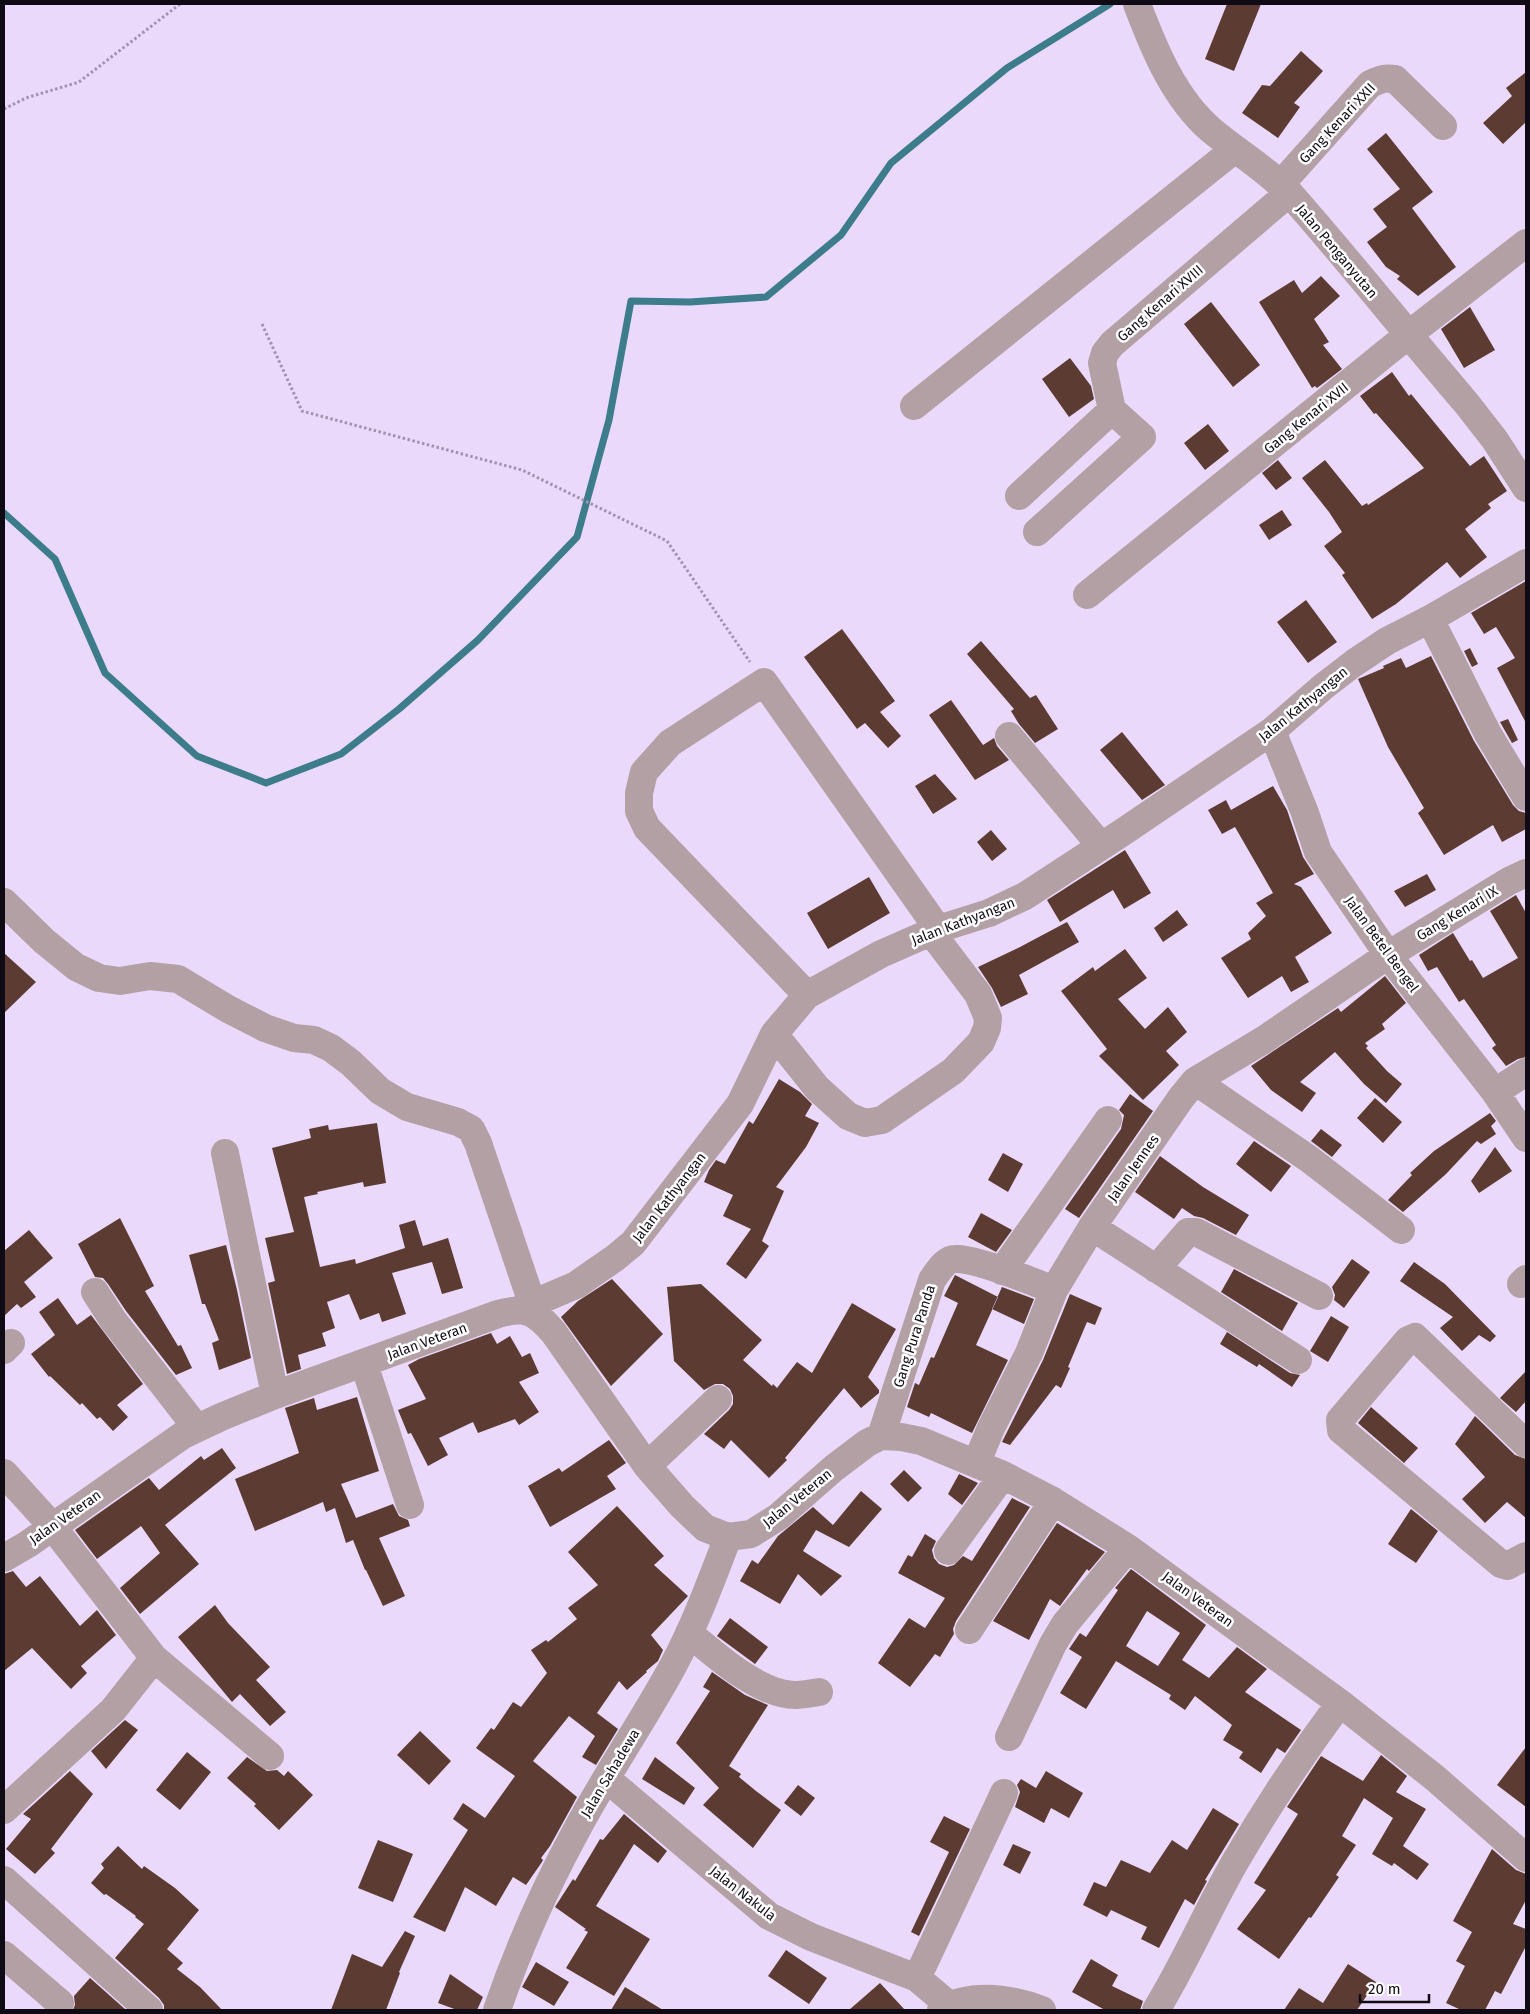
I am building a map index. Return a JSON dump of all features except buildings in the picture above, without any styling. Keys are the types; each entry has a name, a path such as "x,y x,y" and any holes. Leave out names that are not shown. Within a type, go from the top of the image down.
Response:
{"street":[{"name":"Jalan Penganyutan","path":"1141,13 1177,92 1191,111 1211,130 1284,189 1467,404 1495,440 1526,488"},
{"name":"Gang Kenari XXII","path":"1284,189 1370,84 1377,80 1395,79 1443,126"},
{"path":"914,406 1235,149"},
{"name":"Gang Kenari XVIII","path":"1112,410 1102,363 1105,353 1112,344 1124,331 1284,189"},
{"name":"Gang Kenari XVII","path":"1087,596 1408,335 1526,243"},
{"path":"1019,496 1112,410 1142,437 1037,532"},
{"name":"Jalan Kathyangan","path":"526,1306 576,1284 634,1243 740,1104 774,1034 806,994 856,966 935,931 982,915 1015,901 1101,846 1272,731 1354,663 1387,641 1430,620 1526,563"},
{"path":"1430,620 1488,734 1526,797"},
{"path":"774,1034 817,1088 848,1116 865,1123 882,1120 953,1071 982,1042 988,1018 978,994 764,682 670,743 644,772 639,794 639,811 647,828 806,994"},
{"name":"Jalan Betel Bengel","path":"1272,731 1305,813 1318,852 1388,955 1495,1092 1526,1138"},
{"path":"1009,736 1101,846"},
{"name":"Gang Kenari IX","path":"1388,955 1509,881 1526,873"},
{"path":"4,902 44,941 76,966 99,978 120,981 150,976 178,979 228,1009 265,1028 294,1038 314,1040 331,1048 351,1063 380,1091 406,1107 458,1122 471,1130 478,1143 526,1306 543,1320 554,1333 647,1466 682,1506 705,1528 728,1537"},
{"name":"Jalan Jennes","path":"976,1464 991,1428 1029,1353 1054,1290 1092,1226 1181,1098 1195,1082 1265,1039 1388,955"},
{"path":"1495,1092 1526,1072"},
{"path":"1195,1082 1309,1159 1402,1230"},
{"path":"1002,1271 1108,1120"},
{"path":"225,1153 276,1396"},
{"path":"1092,1226 1298,1360"},
{"path":"1156,1269 1188,1232 1196,1232 1319,1296"},
{"name":"Gang Pura Panda","path":"881,1436 932,1280 941,1267 951,1260 961,1258 1054,1290"},
{"path":"95,1292 113,1320 196,1427"},
{"name":"Jalan Veteran","path":"4,1558 183,1434 196,1427 498,1314 526,1306"},
{"path":"1526,1444 1415,1337 1408,1340 1340,1420 1339,1424 1341,1430 1500,1564 1507,1566 1526,1556"},
{"path":"364,1364 410,1506"},
{"path":"647,1466 718,1399"},
{"name":"Jalan Veteran","path":"728,1537 751,1534 778,1517 853,1452 881,1436 921,1441 1003,1476 1053,1501 1128,1548 1340,1703 1435,1778 1526,1858"},
{"path":"4,1473 52,1526 154,1658 270,1756"},
{"path":"948,1551 1003,1476"},
{"path":"969,1630 1053,1501"},
{"name":"Jalan Sahadewa","path":"497,2010 512,1967 536,1910 575,1832 673,1666 689,1633 728,1537"},
{"path":"1009,1737 1052,1644 1065,1624 1128,1548"},
{"path":"689,1633 723,1661 775,1692 795,1696 819,1692"},
{"path":"4,1810 113,1710 154,1658"},
{"path":"1156,2010 1172,1984 1234,1863 1291,1769 1340,1703"},
{"name":"Jalan Nakula","path":"607,1779 769,1916 811,1937 917,1978 945,2008"},
{"path":"917,1978 1004,1793"},
{"path":"4,1880 149,2010"},
{"path":"4,1955 60,2003"},
{"path":"945,2008 970,2000 989,1999 1015,2002 1042,2010"}],"path":[{"path":"4,109 26,98 79,82 180,4"},
{"path":"262,324 302,411 522,470 667,541 764,682"}],"waterway":[{"path":"4,513 55,559 105,673 197,756 266,783 341,754 399,709 478,640 577,537 609,420 631,301 690,302 766,297 841,235 891,163 1007,68 1110,4"}]}
